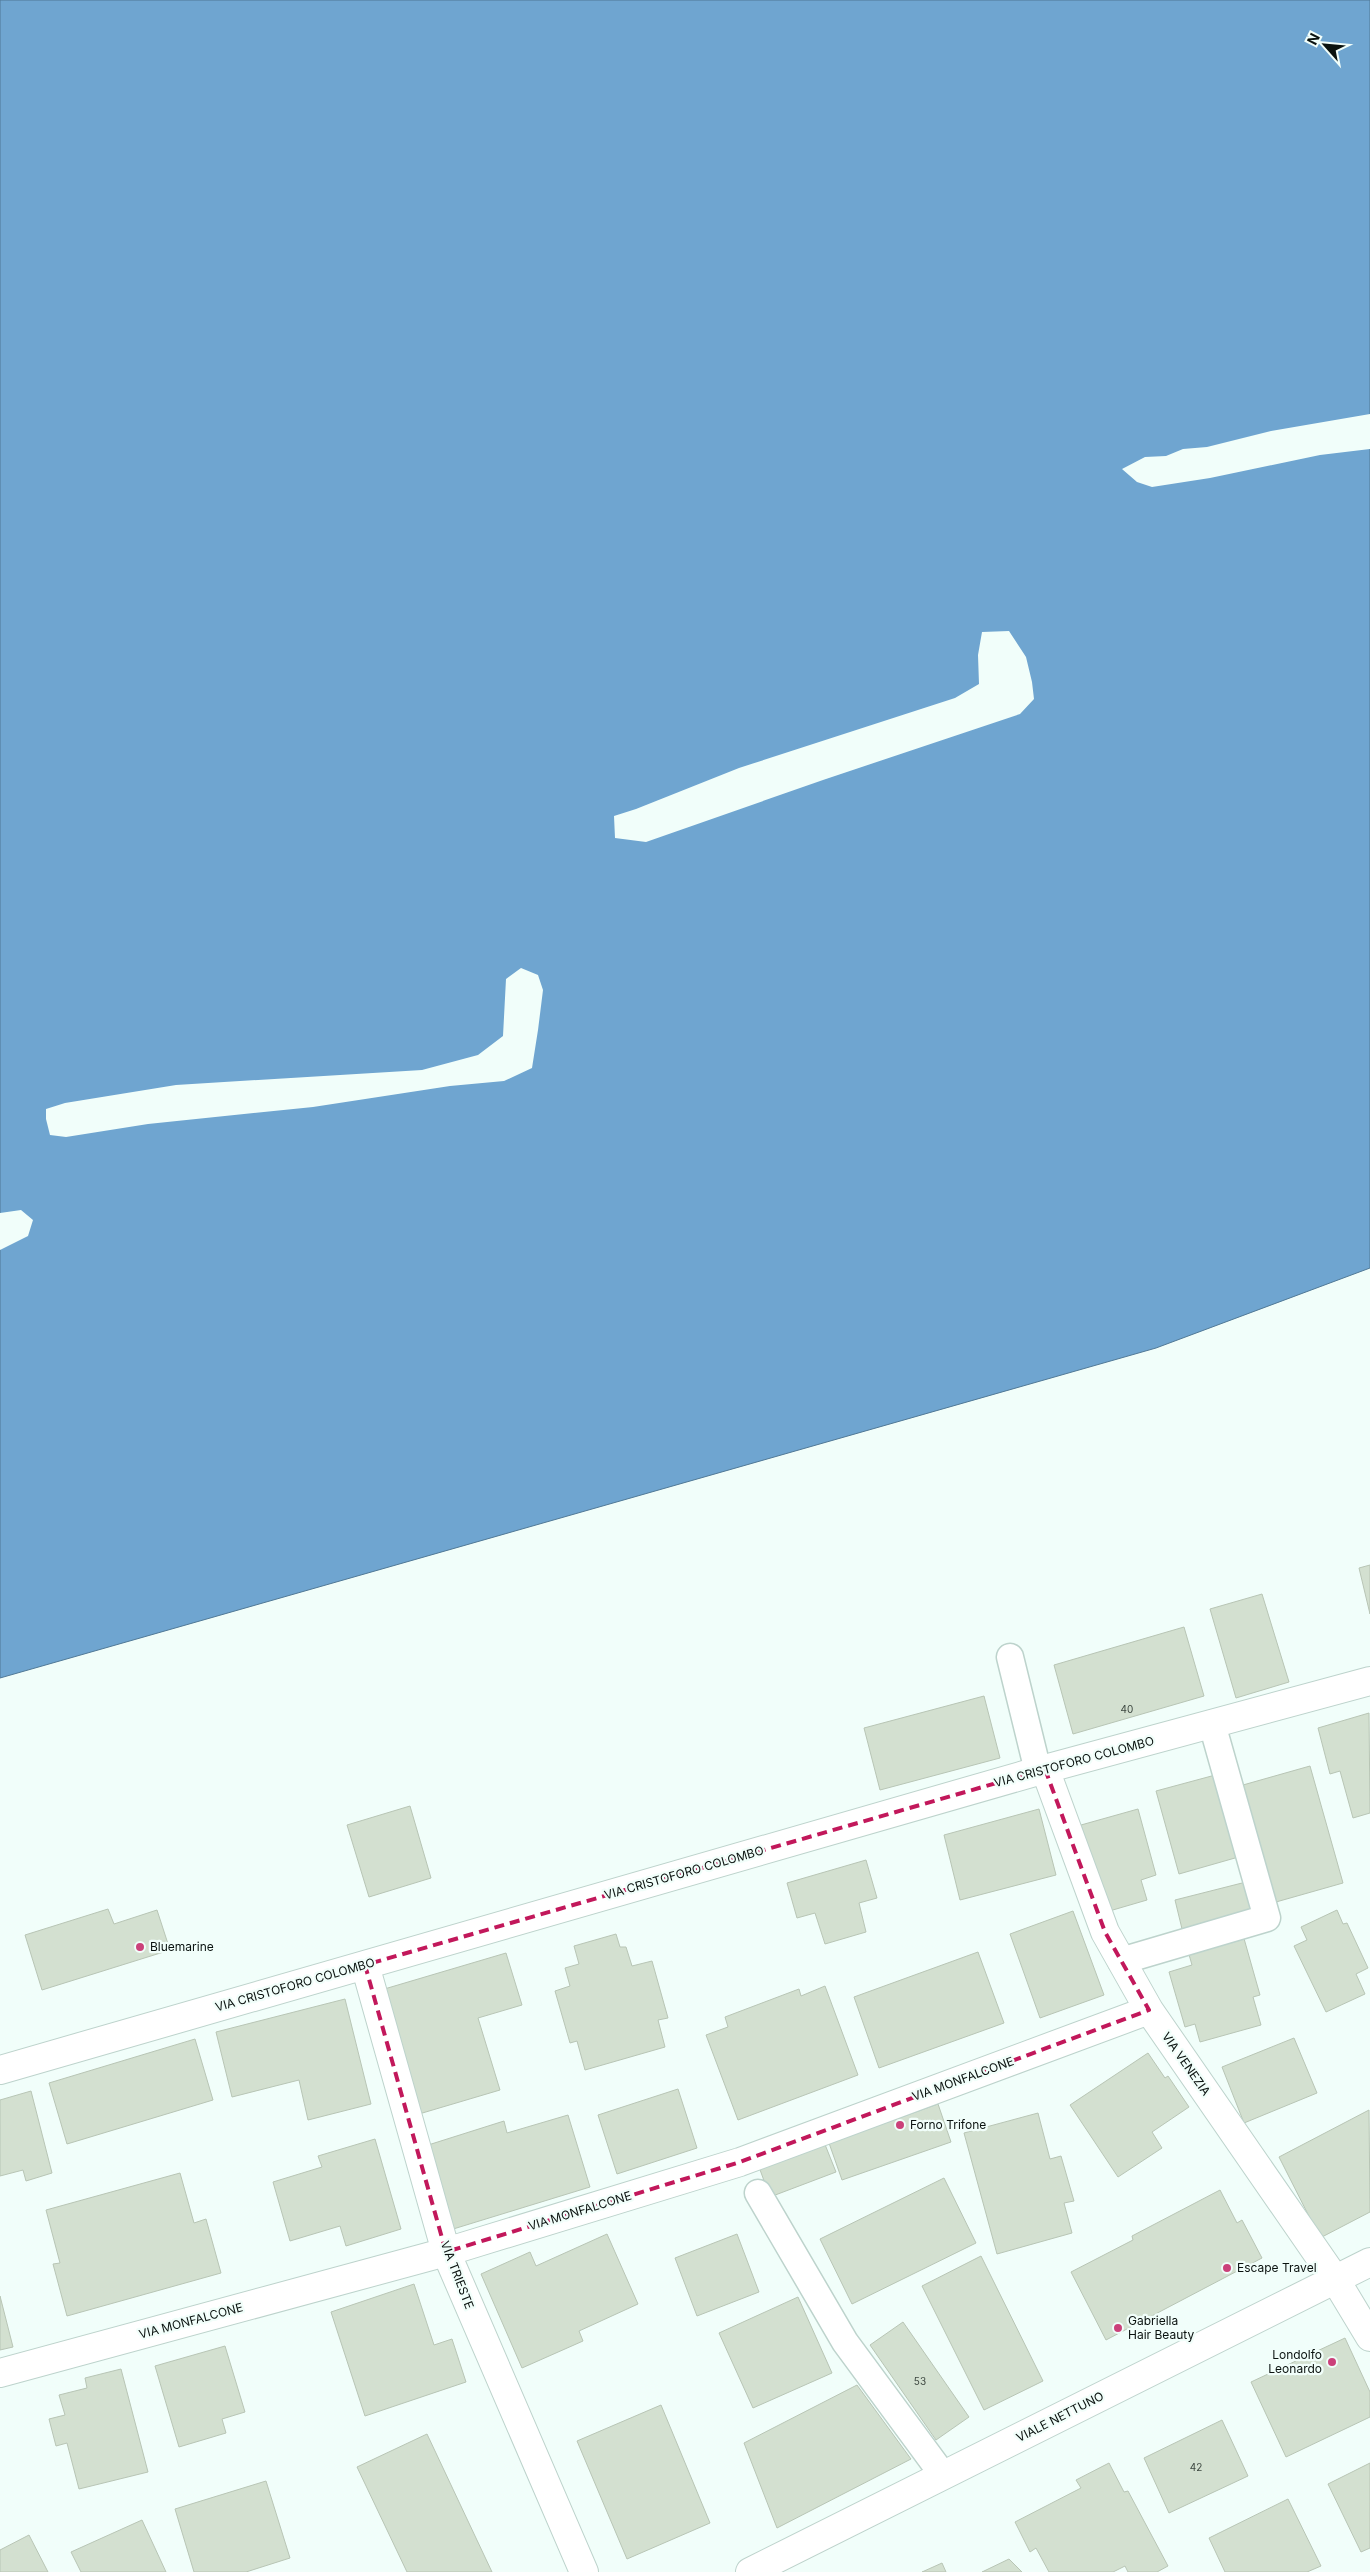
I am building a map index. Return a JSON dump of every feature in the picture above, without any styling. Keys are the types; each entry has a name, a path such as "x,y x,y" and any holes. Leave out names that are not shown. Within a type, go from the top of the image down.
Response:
{"street":[{"name":"VIA CRISTOFORO COLOMBO","path":"0,2070 1041,1770 1370,1681"},
{"name":"VIA VENEZIA","path":"1041,1770 1105,1932 1149,2010 1335,2279 1370,2337"},
{"name":"VIA TRIESTE","path":"365,1966 446,2252 584,2572"},
{"name":"VIA MONFALCONE","path":"0,2373 446,2252 740,2162 1149,2010"},
{"name":"VIALE NETTUNO","path":"750,2572 1370,2262"}],"lane":[{"path":"1010,1657 1041,1770"},
{"path":"1121,1961 1267,1918 1212,1724"},
{"path":"758,2194 845,2342 944,2475"}],"highlighted area":[{"path":"1045,1769 1105,1932 1149,2010 740,2162 446,2252 365,1965"}],"water":[{"path":"0,0 1370,0 1370,1268 1156,1348 0,1678"}],"pier":[{"path":"1370,414 1370,449 1320,455 1210,478 1152,487 1137,482 1122,469 1145,457 1166,456 1183,449 1207,447 1271,431"},
{"path":"1009,631 1026,657 1032,682 1034,699 1020,714 646,842 615,838 614,816 739,768 955,698 979,684 978,655 982,632"},
{"path":"521,968 538,975 543,990 538,1030 532,1068 504,1081 450,1086 313,1107 148,1124 66,1137 50,1135 46,1119 46,1109 65,1103 176,1085 422,1070 478,1055 503,1036 506,979"},
{"path":"21,1210 33,1220 28,1236 0,1250 0,1213"}],"building":[{"path":"1370,1565 1370,1614 1359,1568"},
{"path":"1262,1594 1289,1682 1236,1698 1210,1609"},
{"path":"1184,1627 1204,1696 1073,1734 1054,1665"},
{"path":"984,1696 1000,1758 880,1790 864,1728"},
{"path":"1369,1713 1370,1813 1353,1818 1340,1771 1330,1774 1318,1728"},
{"path":"1310,1766 1343,1883 1276,1902 1243,1785"},
{"path":"1219,1774 1242,1856 1179,1874 1156,1791"},
{"path":"410,1806 431,1878 369,1897 347,1825"},
{"path":"1039,1809 1056,1875 960,1900 944,1835"},
{"path":"1138,1809 1156,1875 1141,1880 1147,1900 1106,1912 1081,1825"},
{"path":"866,1860 877,1898 859,1903 866,1932 825,1944 815,1913 797,1918 787,1883"},
{"path":"1246,1882 1255,1914 1183,1933 1175,1900"},
{"path":"108,1909 114,1924 157,1910 170,1950 42,1990 25,1935"},
{"path":"1337,1910 1343,1924 1347,1923 1368,1968 1356,1974 1365,1994 1326,2012 1294,1946 1307,1940 1301,1927"},
{"path":"1073,1911 1104,1995 1040,2018 1010,1934"},
{"path":"616,1934 620,1947 626,1947 632,1966 652,1961 668,2018 658,2020 665,2047 585,2070 577,2041 570,2043 555,1991 570,1986 565,1968 579,1964 574,1946"},
{"path":"1243,1935 1260,1995 1253,1997 1261,2025 1200,2042 1195,2024 1185,2027 1169,1972 1192,1965 1188,1951"},
{"path":"978,1952 1004,2023 879,2068 854,1997"},
{"path":"506,1953 522,2005 478,2018 500,2090 419,2114 381,1990"},
{"path":"825,1986 858,2075 738,2120 706,2035 728,2027 725,2017 799,1989 801,1996"},
{"path":"345,1999 371,2104 308,2120 299,2080 232,2097 216,2032"},
{"path":"1294,2038 1317,2093 1244,2123 1222,2067"},
{"path":"195,2039 213,2100 67,2144 49,2083"},
{"path":"1148,2053 1165,2078 1168,2076 1189,2107 1152,2132 1162,2148 1118,2177 1070,2105"},
{"path":"678,2089 697,2148 617,2174 598,2115"},
{"path":"31,2091 52,2173 26,2181 23,2170 0,2176 0,2100"},
{"path":"938,2104 951,2142 842,2180 829,2143"},
{"path":"1369,2110 1370,2212 1320,2238 1279,2157"},
{"path":"1038,2113 1050,2159 1061,2156 1074,2201 1064,2203 1072,2233 997,2254 964,2133"},
{"path":"568,2115 590,2187 450,2230 425,2146 504,2121 507,2133"},
{"path":"375,2139 401,2229 346,2246 340,2226 290,2241 273,2182 322,2167 318,2156"},
{"path":"824,2142 836,2172 770,2197 759,2167"},
{"path":"180,2173 194,2223 206,2219 221,2273 67,2316 53,2264 60,2263 46,2210"},
{"path":"944,2178 976,2243 852,2304 820,2239"},
{"path":"1220,2190 1237,2223 1242,2220 1262,2258 1106,2340 1071,2272 1133,2240 1132,2236"},
{"path":"607,2234 638,2304 579,2331 583,2341 522,2368 481,2274 530,2252 536,2266"},
{"path":"737,2234 759,2292 697,2316 675,2258"},
{"path":"981,2256 1043,2381 984,2410 922,2286"},
{"path":"414,2284 434,2345 452,2339 466,2382 365,2416 331,2312"},
{"path":"0,2296 13,2347 0,2350"},
{"path":"798,2297 832,2373 753,2408 719,2333"},
{"path":"903,2322 969,2417 936,2440 870,2345"},
{"path":"1345,2338 1370,2392 1370,2417 1286,2457 1251,2382"},
{"path":"225,2346 245,2412 222,2419 226,2433 179,2447 155,2366"},
{"path":"121,2369 148,2472 79,2489 67,2443 56,2446 49,2419 65,2415 59,2395 87,2388 85,2378"},
{"path":"857,2385 911,2459 777,2528 744,2443"},
{"path":"661,2405 710,2523 627,2559 577,2441"},
{"path":"1222,2420 1248,2476 1169,2513 1144,2458"},
{"path":"427,2434 492,2572 407,2572 357,2467"},
{"path":"1109,2463 1124,2492 1128,2491 1168,2566 1157,2572 1128,2572 1125,2566 1113,2572 1049,2572 1036,2548 1030,2552 1015,2522 1081,2488 1076,2480"},
{"path":"1370,2463 1370,2548 1361,2552 1328,2484"},
{"path":"266,2481 290,2558 246,2572 194,2572 175,2509"},
{"path":"1288,2499 1321,2566 1307,2572 1225,2572 1209,2538"},
{"path":"142,2520 166,2572 81,2572 71,2552"},
{"path":"29,2535 48,2572 0,2572 0,2550"},
{"path":"1009,2559 1022,2572 982,2572"},
{"path":"942,2563 946,2572 922,2572"}],"place":[{"name":"Bluemarine","path":"140,1947"},
{"name":"Forno Trifone","path":"900,2125"},
{"name":"Escape Travel","path":"1227,2268"},
{"name":"Gabriella Hair Beauty","path":"1118,2328"},
{"name":"Londolfo Leonardo","path":"1332,2362"}]}
